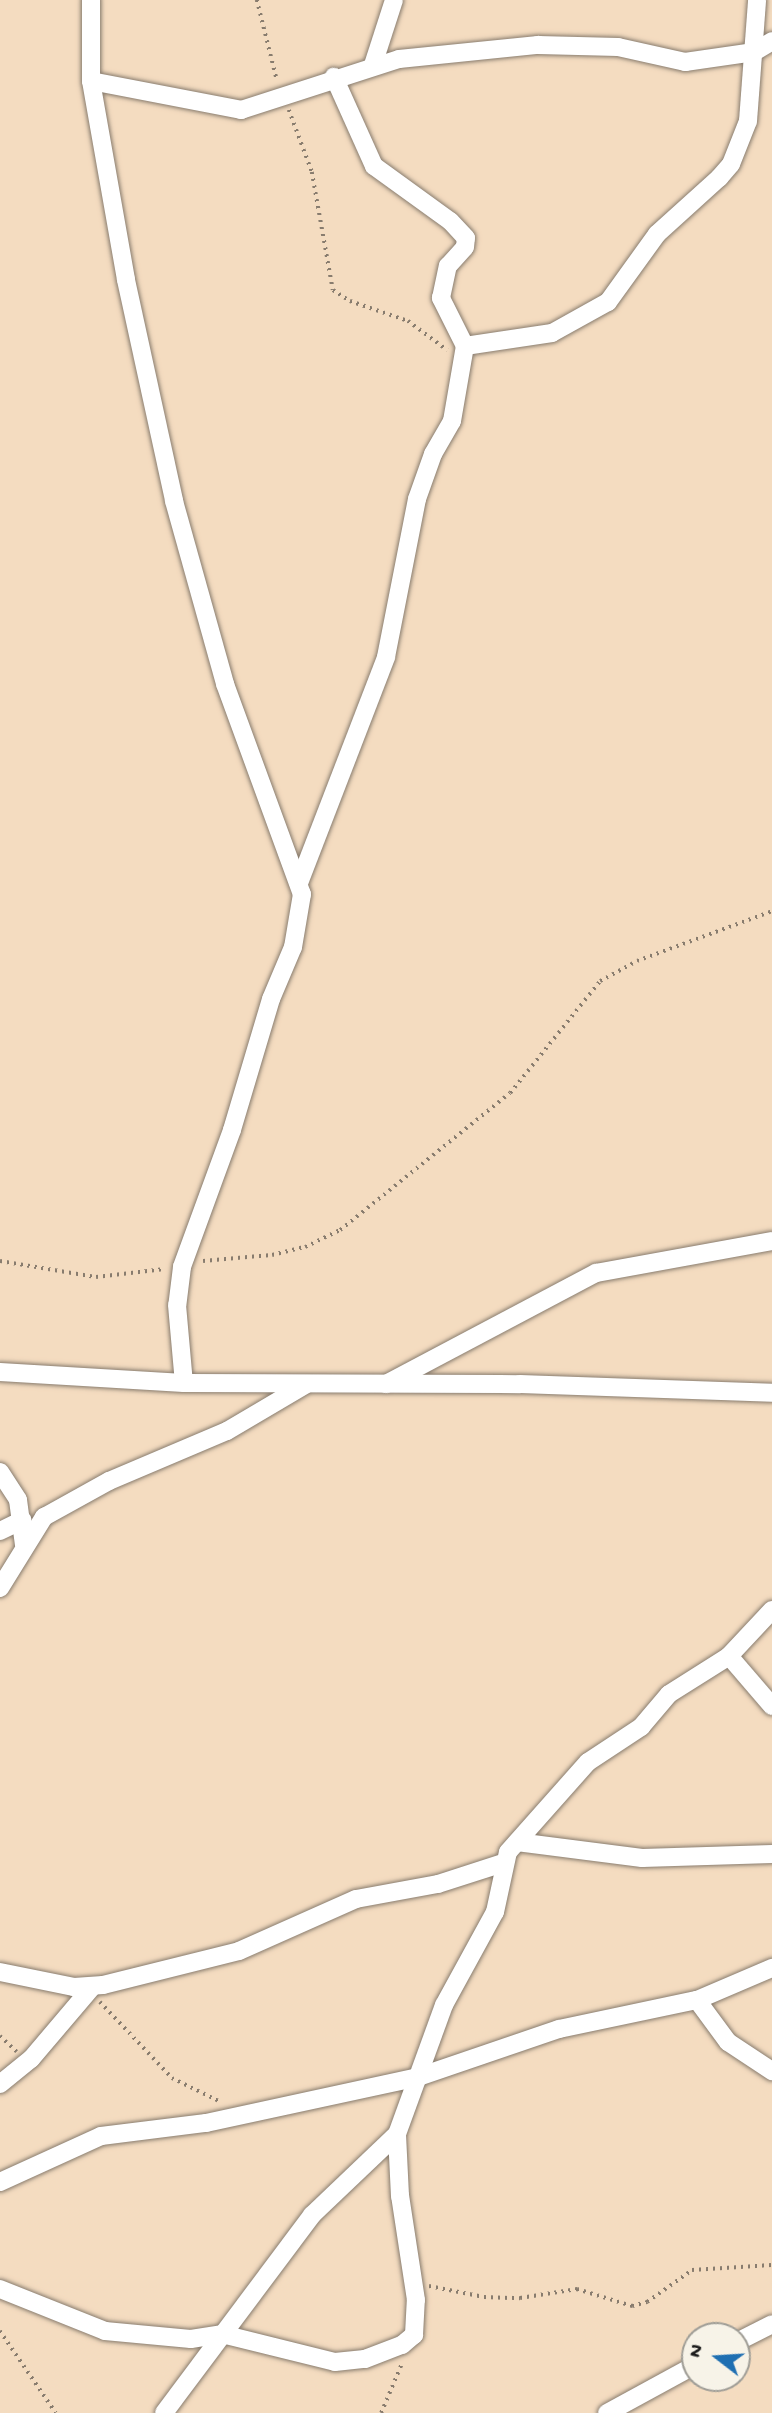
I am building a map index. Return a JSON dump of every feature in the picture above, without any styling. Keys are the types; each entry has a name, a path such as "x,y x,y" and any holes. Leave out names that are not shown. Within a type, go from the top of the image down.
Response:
{"street":[{"path":"91,0 91,81 126,280 191,568 225,684 299,883 301,919 293,947 271,999 232,1130 182,1267 178,1318 184,1383"},
{"path":"373,65 394,0"},
{"path":"463,355 552,333 608,302 657,234 731,164 748,121 757,0"},
{"path":"91,81 226,110 257,107 373,65 538,45 618,47 685,62 754,52 772,41"},
{"path":"299,883 386,657 417,499 433,454 452,421 463,355 441,298 448,266 465,247 466,238 450,221 374,166 334,77"},
{"path":"383,1386 596,1273 772,1241"},
{"path":"0,1372 184,1383 383,1386 520,1384 772,1394"},
{"path":"0,1588 24,1545 44,1517 109,1481 227,1431 304,1385"},
{"path":"0,1472 12,1485 23,1520 24,1545"},
{"path":"0,1531 23,1520"},
{"path":"0,2289 105,2332 191,2339 222,2334 335,2362 365,2359 410,2340 416,2327 414,2282 400,2196 397,2134 444,2005 495,1912 503,1863 517,1842 588,1762 641,1727 669,1694 729,1656 772,1610"},
{"path":"729,1656 772,1706"},
{"path":"517,1842 642,1858 772,1854"},
{"path":"0,1972 90,1989 239,1951 294,1930 333,1907 438,1884 503,1863"},
{"path":"0,2182 101,2136 176,2128 418,2077 559,2029 697,2000 772,1968"},
{"path":"0,2084 31,2059 90,1989"},
{"path":"697,2000 728,2042 772,2071"},
{"path":"164,2413 312,2215 397,2134"},
{"path":"751,2335 772,2324"},
{"path":"607,2413 681,2373"}],"path":[{"path":"257,0 282,96 313,172 333,289 350,301 408,321 463,355"},
{"path":"0,1261 96,1277 182,1267 213,1258 272,1255 305,1247 340,1230 510,1093 600,981 637,961 772,911"},
{"path":"90,1989 172,2078 241,2115"},
{"path":"414,2282 484,2297 520,2298 577,2289 632,2305 647,2302 692,2270 772,2265"},
{"path":"0,2331 56,2413"},
{"path":"381,2413 410,2340"}]}
